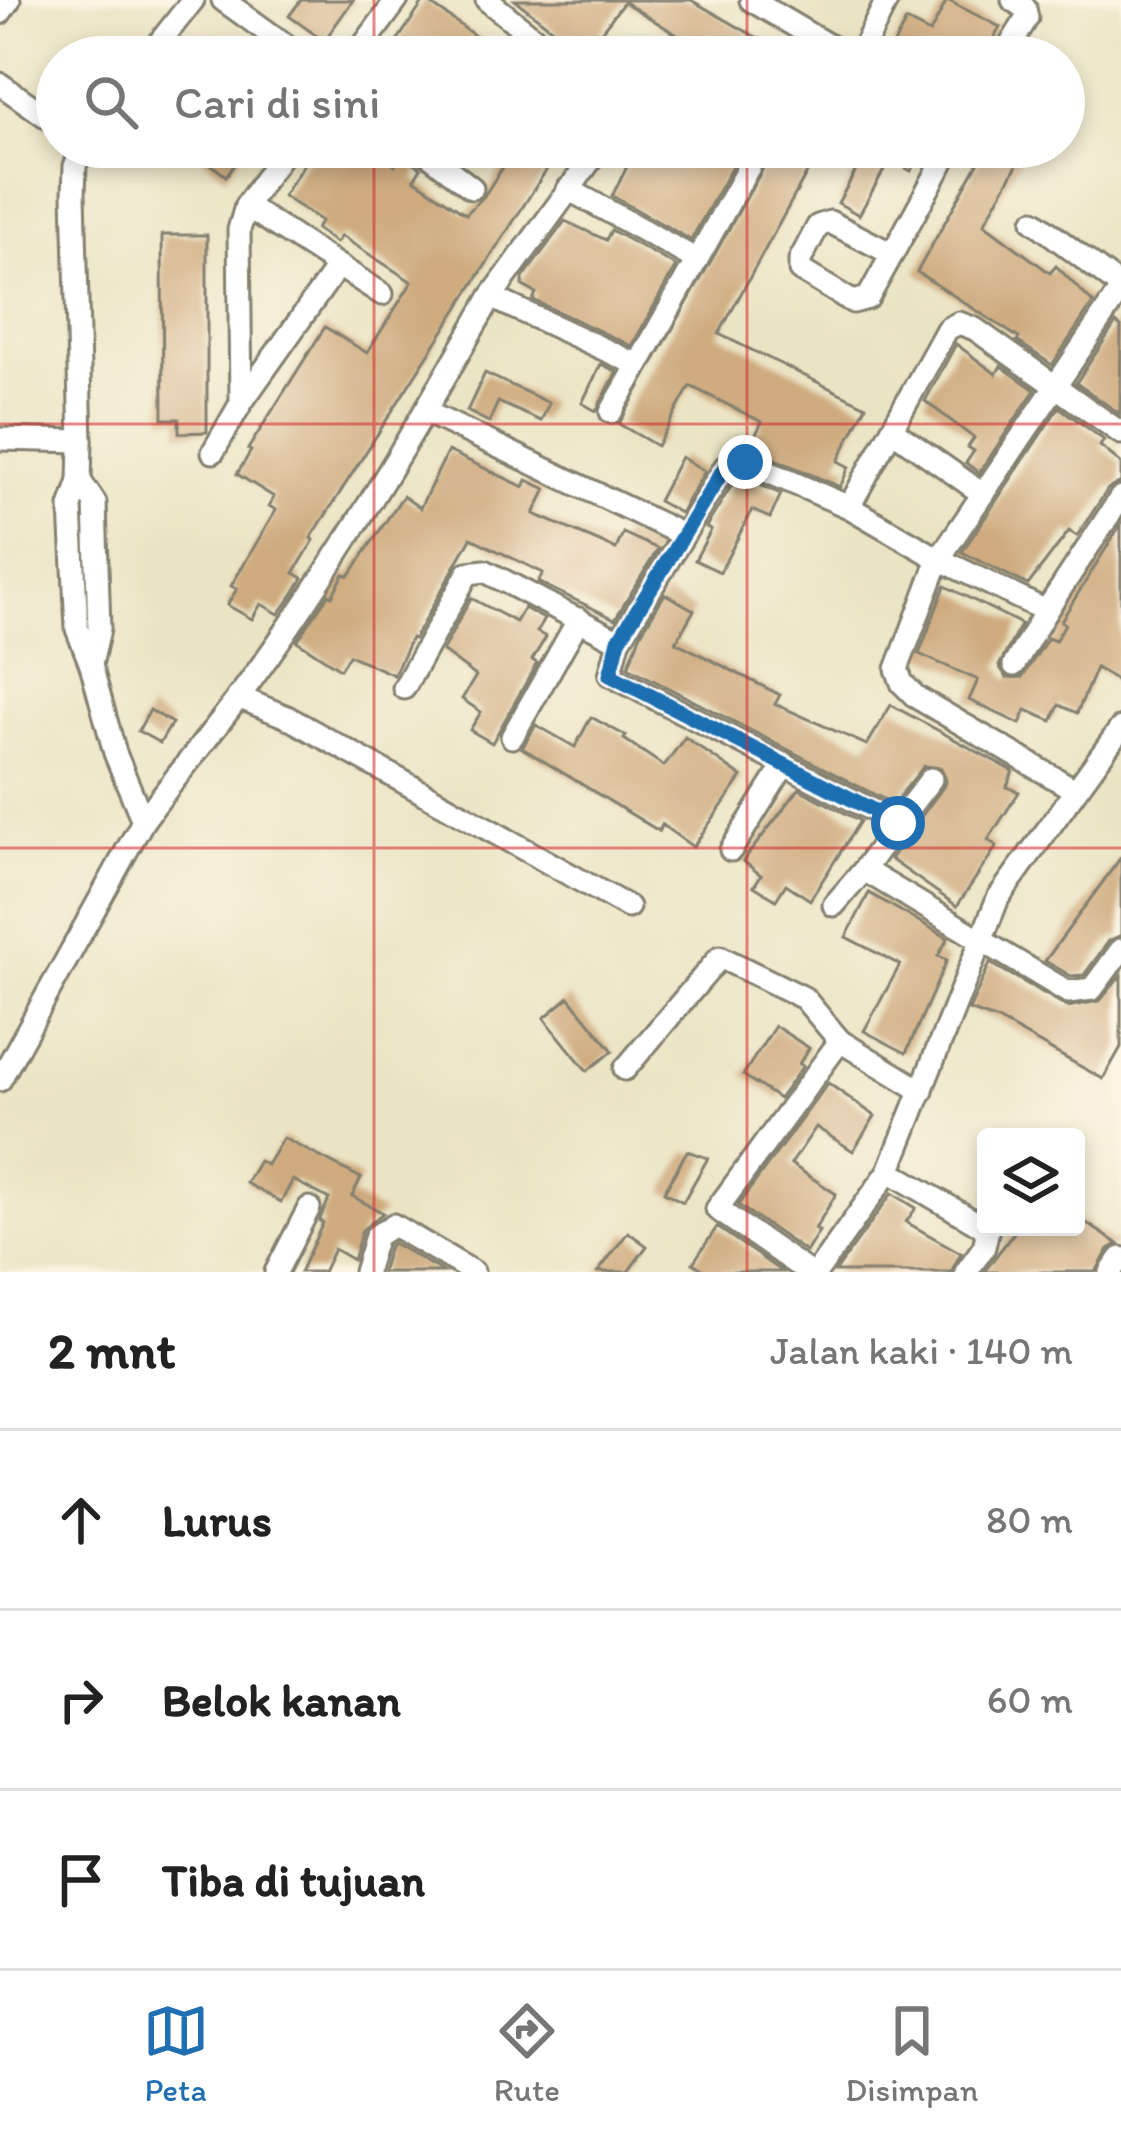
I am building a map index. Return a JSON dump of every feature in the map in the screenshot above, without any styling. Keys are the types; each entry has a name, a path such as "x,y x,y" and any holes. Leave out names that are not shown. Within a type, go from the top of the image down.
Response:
{"street":[{"path":"0,13 9,0"},
{"path":"165,36 193,0"},
{"path":"223,0 273,36"},
{"path":"371,36 398,0"},
{"path":"487,0 532,36"},
{"path":"751,0 812,36"},
{"path":"1013,0 1025,8 1027,18 1016,36"},
{"path":"869,36 885,1"},
{"path":"0,84 36,109"},
{"path":"75,168 81,441 80,481 71,507 76,629 92,665 115,753 143,821"},
{"path":"241,403 239,230 246,206 272,168"},
{"path":"446,168 472,188"},
{"path":"0,1080 143,821 238,698 426,412 491,297 584,168"},
{"path":"611,412 748,168"},
{"path":"892,254 939,168"},
{"path":"568,189 697,260"},
{"path":"246,206 382,294"},
{"path":"1034,221 1121,288 939,559 897,669 916,698 1075,790"},
{"path":"213,452 241,403 338,266"},
{"path":"491,297 638,365"},
{"path":"849,507 947,329 959,323 975,329 1121,433"},
{"path":"426,412 683,535"},
{"path":"892,430 982,494"},
{"path":"0,439 81,441"},
{"path":"898,823 610,675 619,640 732,462 745,462 849,507 939,559 1046,611"},
{"path":"1013,665 1121,497"},
{"path":"404,688 468,573 485,571 619,640"},
{"path":"512,737 579,619"},
{"path":"238,698 287,717 628,908"},
{"path":"840,1042 717,1209 812,1272 889,1171 998,898 1121,728"},
{"path":"731,850 784,764"},
{"path":"834,905 931,779"},
{"path":"865,870 1068,992 1092,989 1121,950"},
{"path":"625,1069 720,957 804,998 840,1042 922,1090"},
{"path":"889,1171 982,1226 987,1234 984,1247 966,1272"},
{"path":"276,1272 309,1208"},
{"path":"364,1272 376,1236 393,1226 473,1272"},
{"path":"1111,1272 1121,1258"}],"building":[{"path":"301,0 353,0 328,36 317,36 289,16"},
{"path":"425,0 475,36 400,36"},
{"path":"515,0 691,0 754,36 679,36 624,2 598,36 561,36"},
{"path":"947,0 1000,27 995,36 898,36 906,21 930,33"},
{"path":"301,168 421,168 414,179 466,214 502,168 548,168 311,538 294,573 303,578 294,593 279,614 261,604 252,619 227,605 237,589 231,586 276,510 269,506 274,497 237,474 248,449 325,327 367,353 412,282 341,236 336,243 316,229 321,221 283,196"},
{"path":"626,168 731,168 691,240 612,196"},
{"path":"763,168 810,168 719,334 866,406 838,461 849,467 840,487 749,448 762,422 690,386 657,446 619,424"},
{"path":"857,168 885,168 859,215 838,203"},
{"path":"975,168 1015,168 984,224 1050,273 1056,266 1093,303 1052,365 917,272"},
{"path":"565,221 606,240 611,230 676,266 632,346 533,300 536,293 523,286 523,278"},
{"path":"162,235 207,235 207,432 179,433 179,419 163,419"},
{"path":"1116,323 1121,327 1120,414 1076,383"},
{"path":"956,344 996,374 1001,366 1035,390 979,473 966,463 974,451 968,447 974,438 925,401"},
{"path":"601,364 617,372 596,411 582,403"},
{"path":"485,373 549,403 541,421 498,402 489,422 467,411"},
{"path":"1059,407 1104,440 1100,446 1121,463 1121,482 1108,489 1077,536 1069,531 1028,585 962,552"},
{"path":"448,451 524,487 527,480 546,489 534,514 616,549 623,533 658,549 615,619 538,582 543,573 471,538 394,675 349,655 340,669 297,641 344,574 349,576 403,496 420,508"},
{"path":"681,457 705,471 680,513 658,501"},
{"path":"744,478 781,494 770,518 752,510 720,572 695,560 711,530 706,527 735,480"},
{"path":"1121,524 1121,683 1096,668 1077,713 1059,705 1052,721 1026,710 1020,724 969,700 978,680 919,654 945,586 1021,624 999,666 1007,678 1022,677 1048,638 1055,641 1065,624 1061,621"},
{"path":"665,594 694,610 676,642 780,695 775,704 867,745 891,705 1013,771 1007,787 1019,792 988,840 997,846 957,906 890,859 943,787 946,780 941,768 924,766 893,804 628,667 641,633"},
{"path":"471,598 516,622 524,608 544,619 537,632 546,637 532,660 537,663 492,743 470,730 481,712 462,699 476,676 442,651"},
{"path":"150,710 172,723 160,743 138,731"},
{"path":"591,717 626,736 664,766 685,737 742,777 693,847 522,748 536,725 575,747"},
{"path":"799,789 860,821 810,900 786,884 776,900 754,886 761,875 743,861"},
{"path":"1121,857 1121,935 1109,941 1084,975 1071,976 1045,961"},
{"path":"869,893 948,938 938,956 947,960 906,1053 864,1031 900,965 846,937"},
{"path":"990,963 1068,1007 1100,1001 1121,975 1121,1047 1103,1079 998,1020 969,1010"},
{"path":"569,997 613,1051 587,1071 544,1018"},
{"path":"775,1026 809,1048 799,1064 803,1066 779,1099 743,1075"},
{"path":"828,1083 875,1116 853,1151 816,1127 791,1164 836,1194 806,1252 738,1205"},
{"path":"283,1138 361,1178 352,1196 383,1213 362,1230 353,1260 334,1249 323,1272 300,1272 329,1199 293,1180 281,1202 246,1183 259,1161 267,1165"},
{"path":"687,1151 708,1158 683,1202 664,1192"},
{"path":"892,1193 916,1208 906,1222 961,1253 951,1272 835,1272"},
{"path":"1085,1222 1118,1244 1109,1249 1096,1272 984,1272 1011,1236 1085,1236"},
{"path":"717,1227 782,1272 707,1272 693,1263"},
{"path":"628,1232 647,1246 628,1272 598,1272"},
{"path":"393,1243 443,1272 381,1272"}],"route":[{"path":"745,462 725,467 619,640 610,675 898,823"}]}
